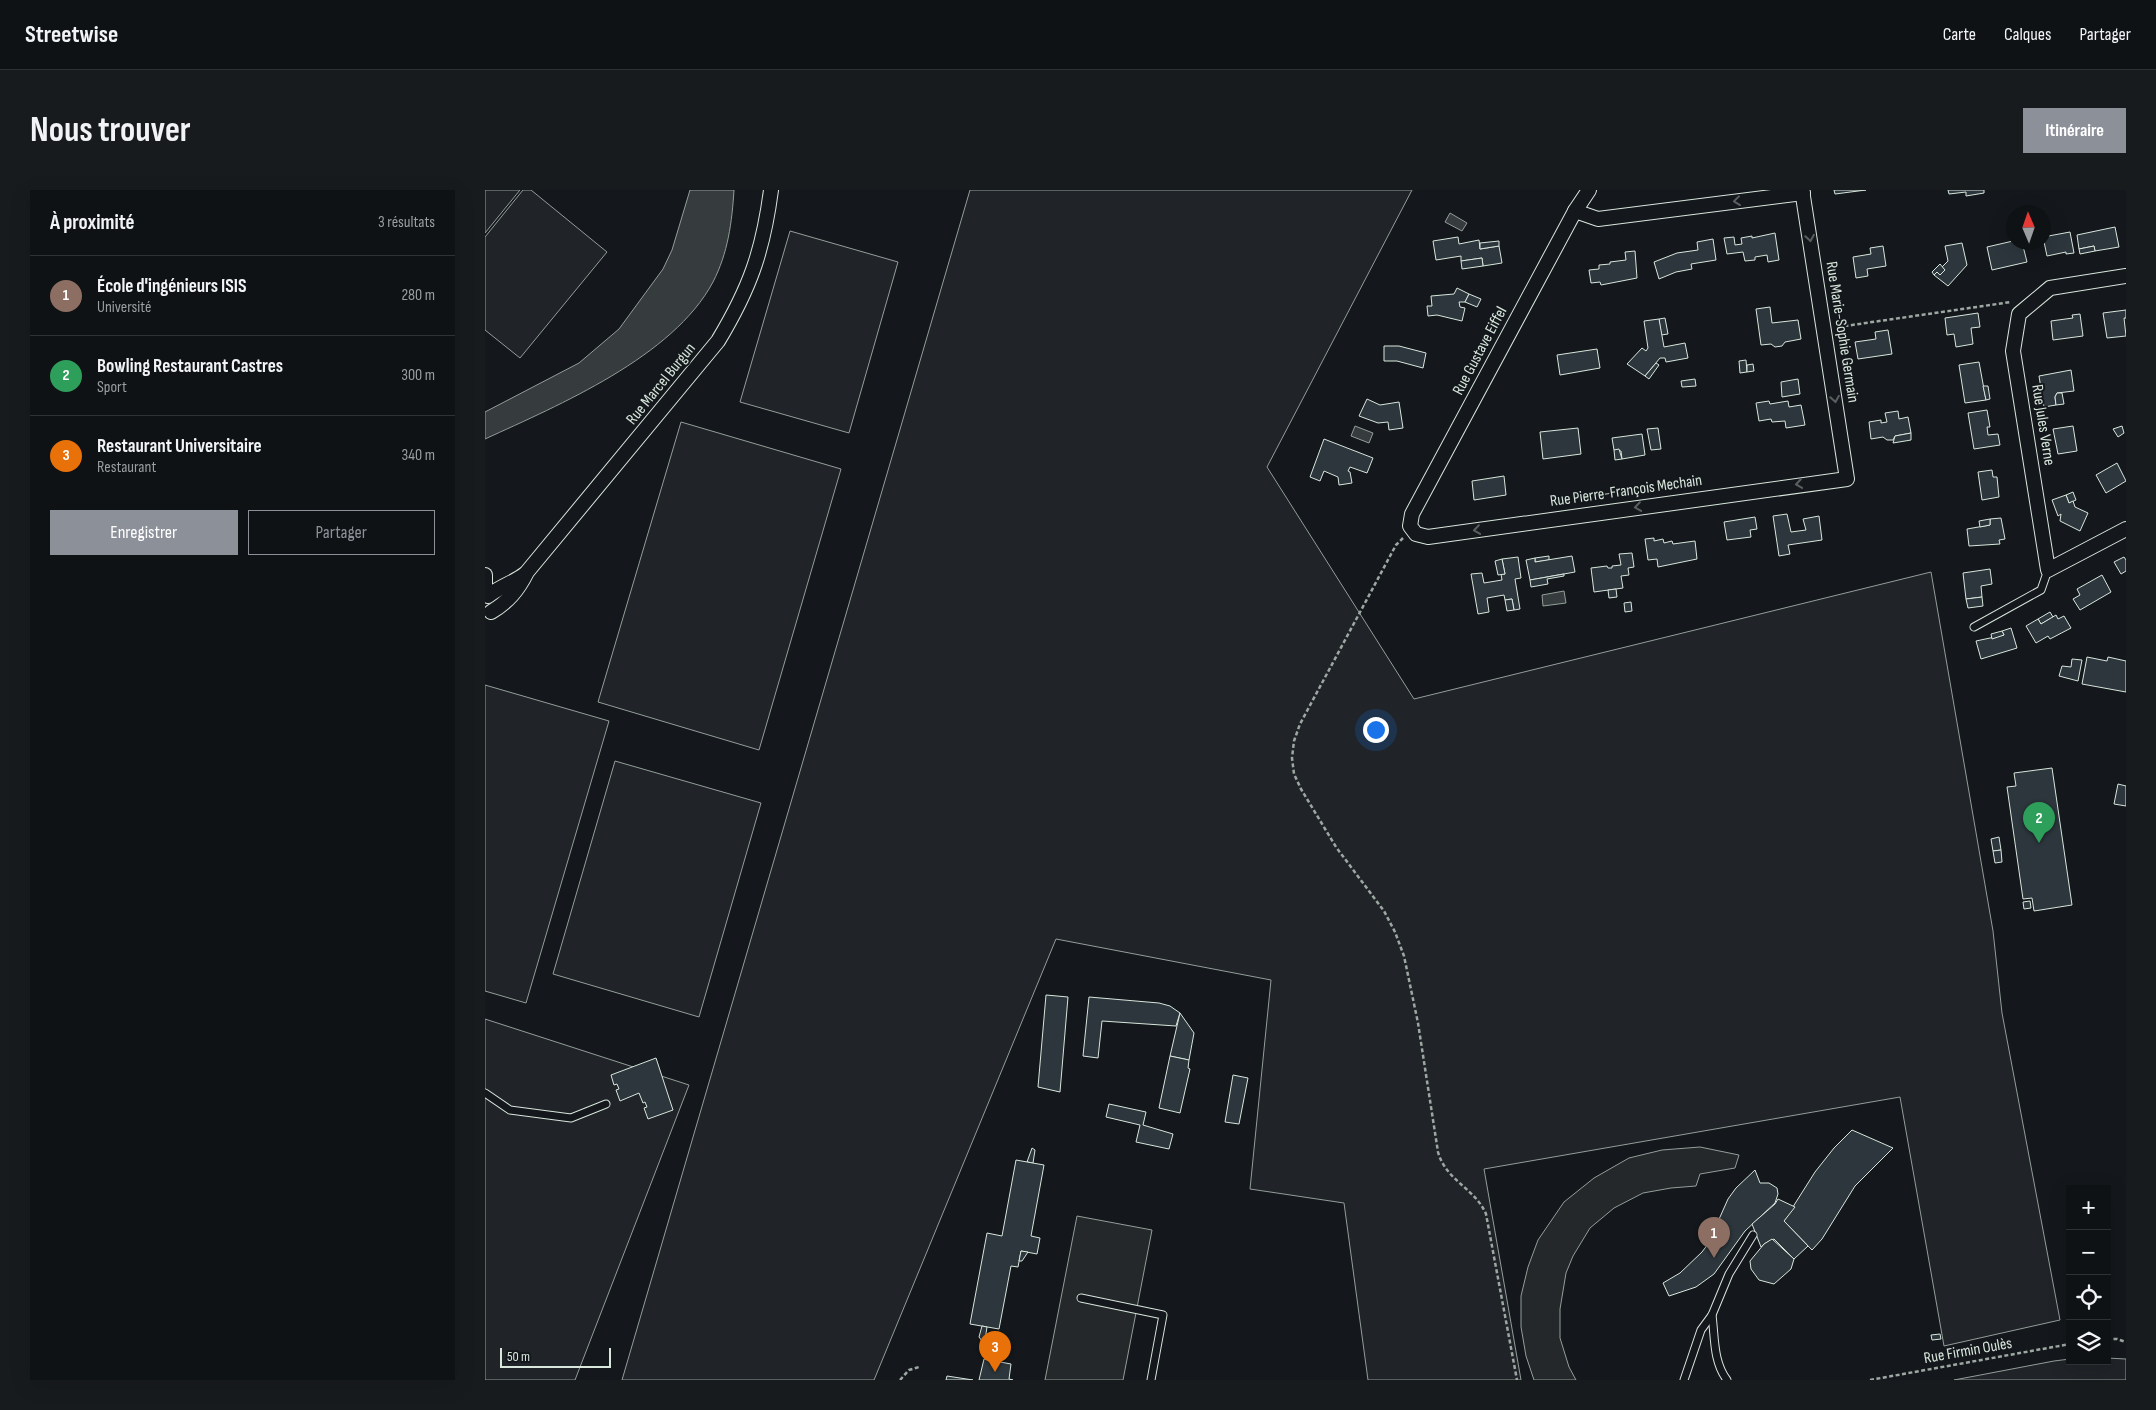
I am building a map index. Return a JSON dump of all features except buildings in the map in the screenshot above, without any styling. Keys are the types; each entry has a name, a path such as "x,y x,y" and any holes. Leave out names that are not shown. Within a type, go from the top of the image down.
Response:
{"street":[{"name":"Rue Marcel Burgun","path":"486,595 511,584 527,572 678,392 718,341 739,308 754,272 766,228 771,190"},
{"name":"Rue Gustave Eiffel","path":"1411,531 1410,520 1414,509 1575,211 1589,190"},
{"path":"1575,211 1598,220 1803,191"},
{"name":"Rue Marie-Sophie Germain","path":"1803,191 1847,479"},
{"name":"Rue Jules Verne","path":"2048,570 2013,351 2019,314 2050,288 2126,276"},
{"name":"Rue Pierre-François Mechain","path":"1411,531 1428,537 1847,479"},
{"path":"2048,570 2126,529"},
{"name":"Rue Marcel Burgun","path":"487,616 518,590 527,572"},
{"path":"485,575 486,595 493,605 487,616"}],"lane":[{"path":"1975,627 2041,590 2048,570"},
{"path":"485,1093 510,1110 571,1118 606,1104"},
{"path":"1684,1380 1701,1330 1712,1315 1729,1274 1753,1235"},
{"path":"1081,1298 1163,1316 1151,1380"},
{"path":"1712,1315 1719,1370 1727,1380"}],"path":[{"path":"1824,330 2039,298"},
{"path":"1411,531 1396,545 1321,682 1297,732 1293,750 1293,766 1301,789 1317,818 1384,911 1395,932 1404,956 1412,990 1438,1152 1443,1165 1479,1201 1486,1214 1517,1380"},
{"path":"2111,1339 2126,1342"},
{"name":"Rue Firmin Oulès","path":"1870,1380 2066,1345"},
{"path":"900,1380 909,1370 919,1367"}],"shaded area":[{"path":"485,190 520,190 485,233"},
{"path":"523,190 531,190 607,252 520,358 485,330 485,237"},
{"path":"690,190 734,190 726,249 713,282 695,309 671,333 643,356 612,376 546,411 485,439 485,412 579,363 619,329 663,269 672,250"},
{"path":"970,190 1412,190 1267,467 1414,699 1931,572 1993,931 2002,1013 2060,1320 1944,1346 1900,1097 1484,1169 1521,1380 1368,1380 1344,1203 1250,1189 1271,980 1056,939 874,1380 622,1380"},
{"path":"1450,213 1467,223 1462,231 1445,222"},
{"path":"790,231 898,262 849,433 740,402"},
{"path":"681,422 841,469 759,750 598,702"},
{"path":"1355,426 1373,433 1369,443 1351,436"},
{"path":"1564,591 1566,603 1543,606 1542,595"},
{"path":"485,685 609,721 526,1003 485,991"},
{"path":"615,761 761,803 699,1017 553,974"},
{"path":"485,1019 689,1085 575,1380 485,1380"},
{"path":"1700,1147 1739,1155 1735,1168 1700,1174 1696,1186 1643,1193 1614,1208 1590,1228 1573,1256 1566,1273 1560,1309 1560,1338 1569,1367 1576,1380 1534,1380 1526,1356 1521,1327 1521,1296 1528,1267 1538,1240 1564,1202 1594,1178 1629,1158 1662,1150"},
{"path":"1077,1216 1152,1230 1123,1380 1045,1380"},
{"path":"2111,1358 2126,1359 2126,1380 1954,1380 2066,1360 2066,1365 2111,1365"}],"place":[{"name":"Bowling Restaurant Castres","path":"2039,843"},
{"name":"École d'ingénieurs ISIS","path":"1714,1258"},
{"name":"Restaurant Universitaire","path":"995,1372"}]}
